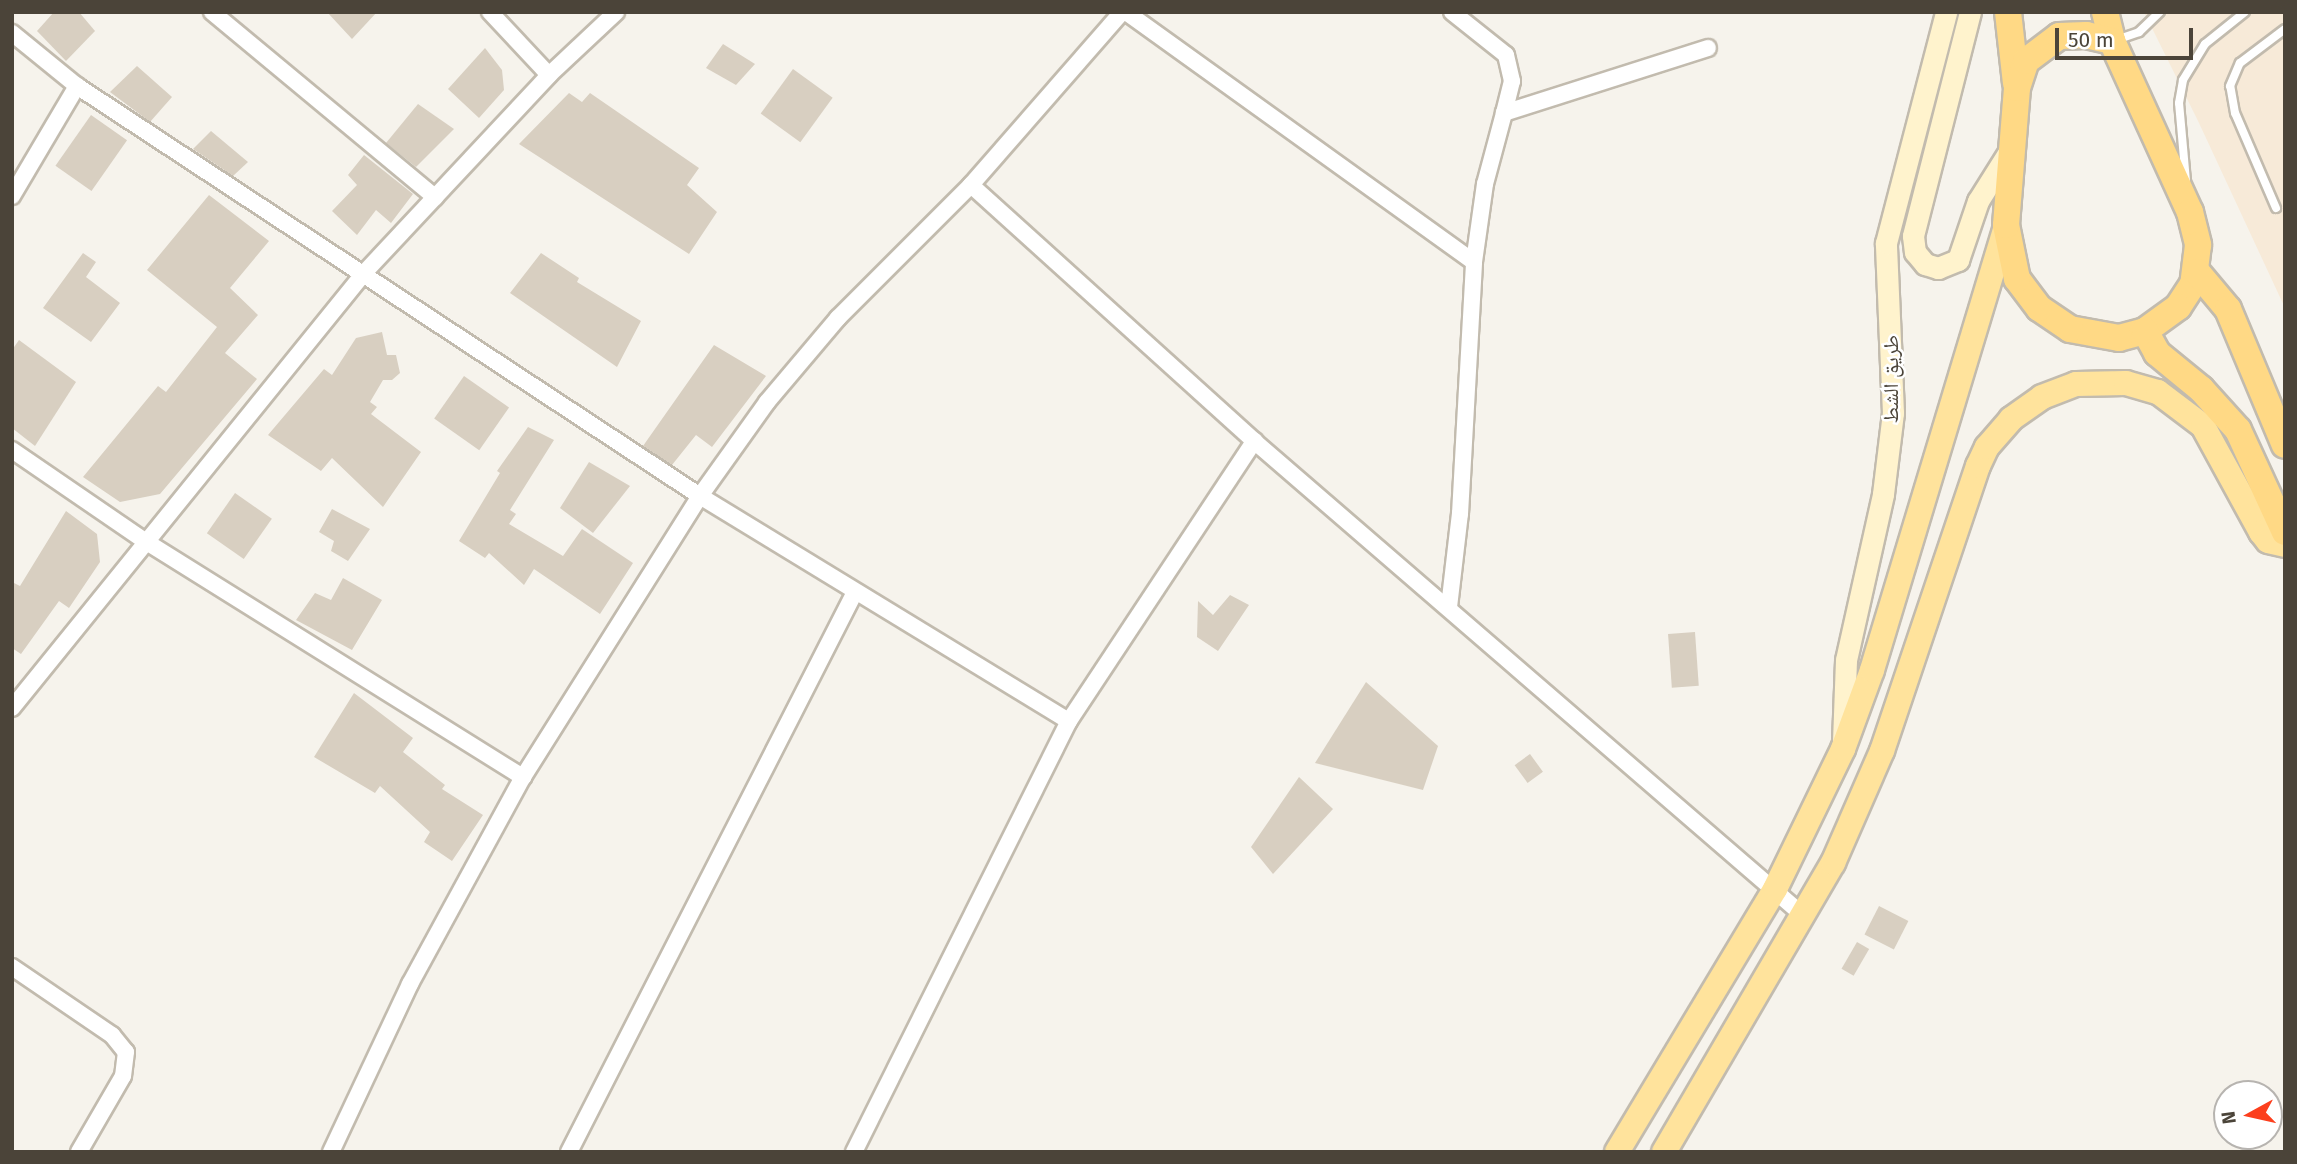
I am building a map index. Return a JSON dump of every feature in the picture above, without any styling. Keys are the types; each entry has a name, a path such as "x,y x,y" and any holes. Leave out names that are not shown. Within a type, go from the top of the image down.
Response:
{"highway":[{"path":"2008,12 2017,88 2006,225 2017,279 2054,320 2087,334 2119,338 2145,331 2178,307 2197,272 2197,231 2112,41 2105,12"},
{"path":"2017,88 2026,61 2046,42 2073,34 2112,41"},
{"path":"2197,272 2228,309 2285,445"},
{"path":"2145,331 2157,353 2201,388 2238,430 2285,532"}],"main road":[{"name":"طريق الشط","path":"1843,748 1846,660 1883,494 1893,413 1886,243 1946,12"},
{"path":"1970,12 1913,236 1915,252 1925,264 1945,268 1958,260 1978,201 2012,147"},
{"path":"1618,1152 1775,889 1843,748 1872,670 2006,225"},
{"path":"1664,1152 1805,917 1882,751 1978,466 1998,432 2026,407 2059,390 2093,382 2126,383 2158,392 2203,426 2261,532 2268,541 2285,545"}],"street":[{"path":"212,12 435,197"},
{"path":"489,12 550,75"},
{"path":"12,708 364,273 550,75 616,12"},
{"path":"331,1152 410,984 523,776 700,496 767,402 838,318 971,185 1124,12 1474,262"},
{"path":"1449,607 1460,514 1474,262 1485,184 1512,81 1506,55 1452,12"},
{"path":"12,33 77,86 700,496 1069,721"},
{"path":"1504,113 1707,48"},
{"path":"12,196 77,86"},
{"path":"971,185 1254,441 1805,917"},
{"path":"854,1152 1069,721 1254,441"},
{"path":"12,450 145,541 523,776"},
{"path":"569,1152 855,592"},
{"path":"12,967 113,1035 126,1052 123,1076 79,1152"}],"lane":[{"path":"2112,41 2139,32 2160,12"},
{"path":"2190,212 2180,92 2196,56 2245,12"},
{"path":"2276,208 2235,113 2230,86 2240,63 2285,29"}],"shaded area":[{"path":"2144,12 2285,12 2285,308 2199,123"}],"building":[{"path":"54,12 79,12 95,31 66,61 37,31"},
{"path":"327,12 377,12 352,39"},
{"path":"723,44 755,64 736,85 706,68"},
{"path":"485,48 502,70 504,90 479,118 448,89"},
{"path":"137,66 172,97 150,122 110,92"},
{"path":"793,69 833,98 800,142 761,113"},
{"path":"569,93 582,102 590,93 699,168 687,185 717,212 689,254 519,144"},
{"path":"418,104 454,129 416,167 386,143"},
{"path":"91,115 127,140 91,191 55,166"},
{"path":"211,131 248,162 233,176 193,149"},
{"path":"364,155 413,194 391,223 376,210 357,235 332,211 357,185 348,175"},
{"path":"209,195 269,241 230,288 258,315 225,353 257,379 160,494 120,502 83,477 158,386 166,392 217,327 147,270"},
{"path":"83,253 96,262 86,277 120,303 91,342 43,308"},
{"path":"541,253 579,278 577,282 641,321 617,367 510,293"},
{"path":"382,332 387,355 396,355 400,373 392,380 383,380 370,402 377,407 371,414 421,452 383,507 332,458 321,471 268,435 324,369 332,375 356,338"},
{"path":"19,340 76,382 35,446 12,428 12,350"},
{"path":"714,345 766,376 712,447 696,435 672,465 643,446"},
{"path":"464,376 509,408 479,450 434,419"},
{"path":"528,427 554,440 510,510 516,514 509,524 563,556 582,529 633,563 600,614 534,569 524,585 489,553 485,558 459,541 500,473 497,471"},
{"path":"589,462 630,486 593,533 560,508"},
{"path":"235,493 272,519 244,559 207,533"},
{"path":"332,509 370,529 348,561 331,551 334,541 319,532"},
{"path":"66,511 97,534 100,562 69,608 59,601 21,654 12,648 12,582 20,586"},
{"path":"343,578 382,600 352,650 296,620 315,593 331,600"},
{"path":"1230,595 1249,605 1218,651 1197,637 1198,601 1213,615"},
{"path":"1695,632 1699,686 1672,688 1668,634"},
{"path":"1366,682 1438,746 1423,790 1315,763"},
{"path":"354,693 413,738 403,752 445,785 442,789 483,815 452,861 424,842 430,832 380,786 375,793 314,757"},
{"path":"1530,754 1543,772 1528,783 1515,765"},
{"path":"1299,777 1333,809 1273,874 1251,847"},
{"path":"1879,906 1908,921 1894,949 1864,935"},
{"path":"1857,942 1869,949 1854,976 1842,969"}]}
